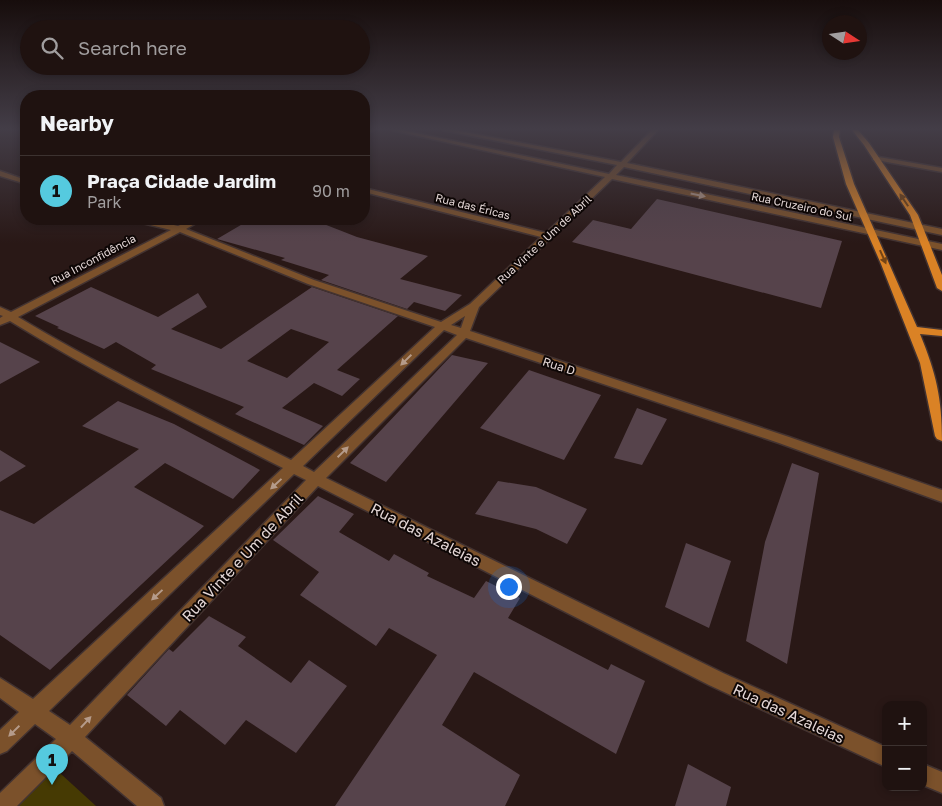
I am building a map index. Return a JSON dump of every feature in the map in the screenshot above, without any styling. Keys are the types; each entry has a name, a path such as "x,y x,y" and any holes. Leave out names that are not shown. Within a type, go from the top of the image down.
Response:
{"main road":[{"path":"845,168 862,214 872,232 926,362 942,436"},
{"path":"882,168 914,215 942,288"},
{"path":"913,330 942,334"}],"street":[{"name":"Rua Cruzeiro do Sul","path":"567,168 942,247"},
{"name":"Rua Vinte e Um de Abril","path":"0,744 442,326 474,306 619,168"},
{"name":"Rua Cruzeiro do Sul","path":"639,168 942,232"},
{"path":"929,168 942,170"},
{"path":"0,173 20,180"},
{"name":"Rua das Éricas","path":"370,192 548,236"},
{"name":"Rua D","path":"162,225 179,229 311,282 784,440 942,496"},
{"name":"Rua Inconfidência","path":"4,316 187,225"},
{"name":"Rua Vinte e Um de Abril","path":"2,806 71,738 316,479 464,334 474,306"},
{"name":"Rua das Azaleias","path":"4,316 142,391 293,468 716,679 882,755"},
{"path":"0,687 71,738 153,806"},
{"path":"927,776 942,783"}],"shaded area":[{"path":"50,764 96,806 10,806"}],"building":[{"path":"657,199 842,241 821,308 572,242 593,220 631,229"},
{"path":"241,225 326,225 357,237 428,256 400,279 462,295 445,311 414,302 407,309 321,280 329,275 281,260 285,258 217,239"},
{"path":"91,287 158,317 198,293 207,307 171,329 221,349 312,287 398,316 337,370 360,379 342,396 314,383 282,408 323,426 304,445 235,414 244,407 151,369 156,365 116,342 104,349 35,316","holes":["291,329 329,342 287,378 247,361"]},
{"path":"0,342 40,362 0,384"},
{"path":"452,355 488,363 386,482 350,463"},
{"path":"529,370 601,395 564,460 480,428"},
{"path":"118,401 174,424 260,470 233,499 165,463 134,487 204,526 50,670 0,635 0,510 34,524 139,449 82,426"},
{"path":"637,408 667,419 642,465 614,458"},
{"path":"0,450 26,466 0,482"},
{"path":"792,463 819,473 787,664 746,641 765,542"},
{"path":"498,481 536,487 587,509 567,544 536,529 475,514"},
{"path":"318,496 354,514 339,532 389,561 394,554 429,573 427,576 474,598 486,581 520,598 508,618 608,670 611,664 645,681 616,754 474,672 442,725 520,775 505,806 335,806 437,655 389,628 376,646 300,595 319,572 273,540"},
{"path":"686,543 731,561 709,628 665,607"},
{"path":"209,616 246,637 238,646 291,683 309,660 347,686 296,753 246,720 225,745 180,710 166,726 127,695 169,649 173,652"},
{"path":"688,764 731,787 726,806 675,806"}],"place":[{"name":"Praça Cidade Jardim","path":"52,785"}]}
